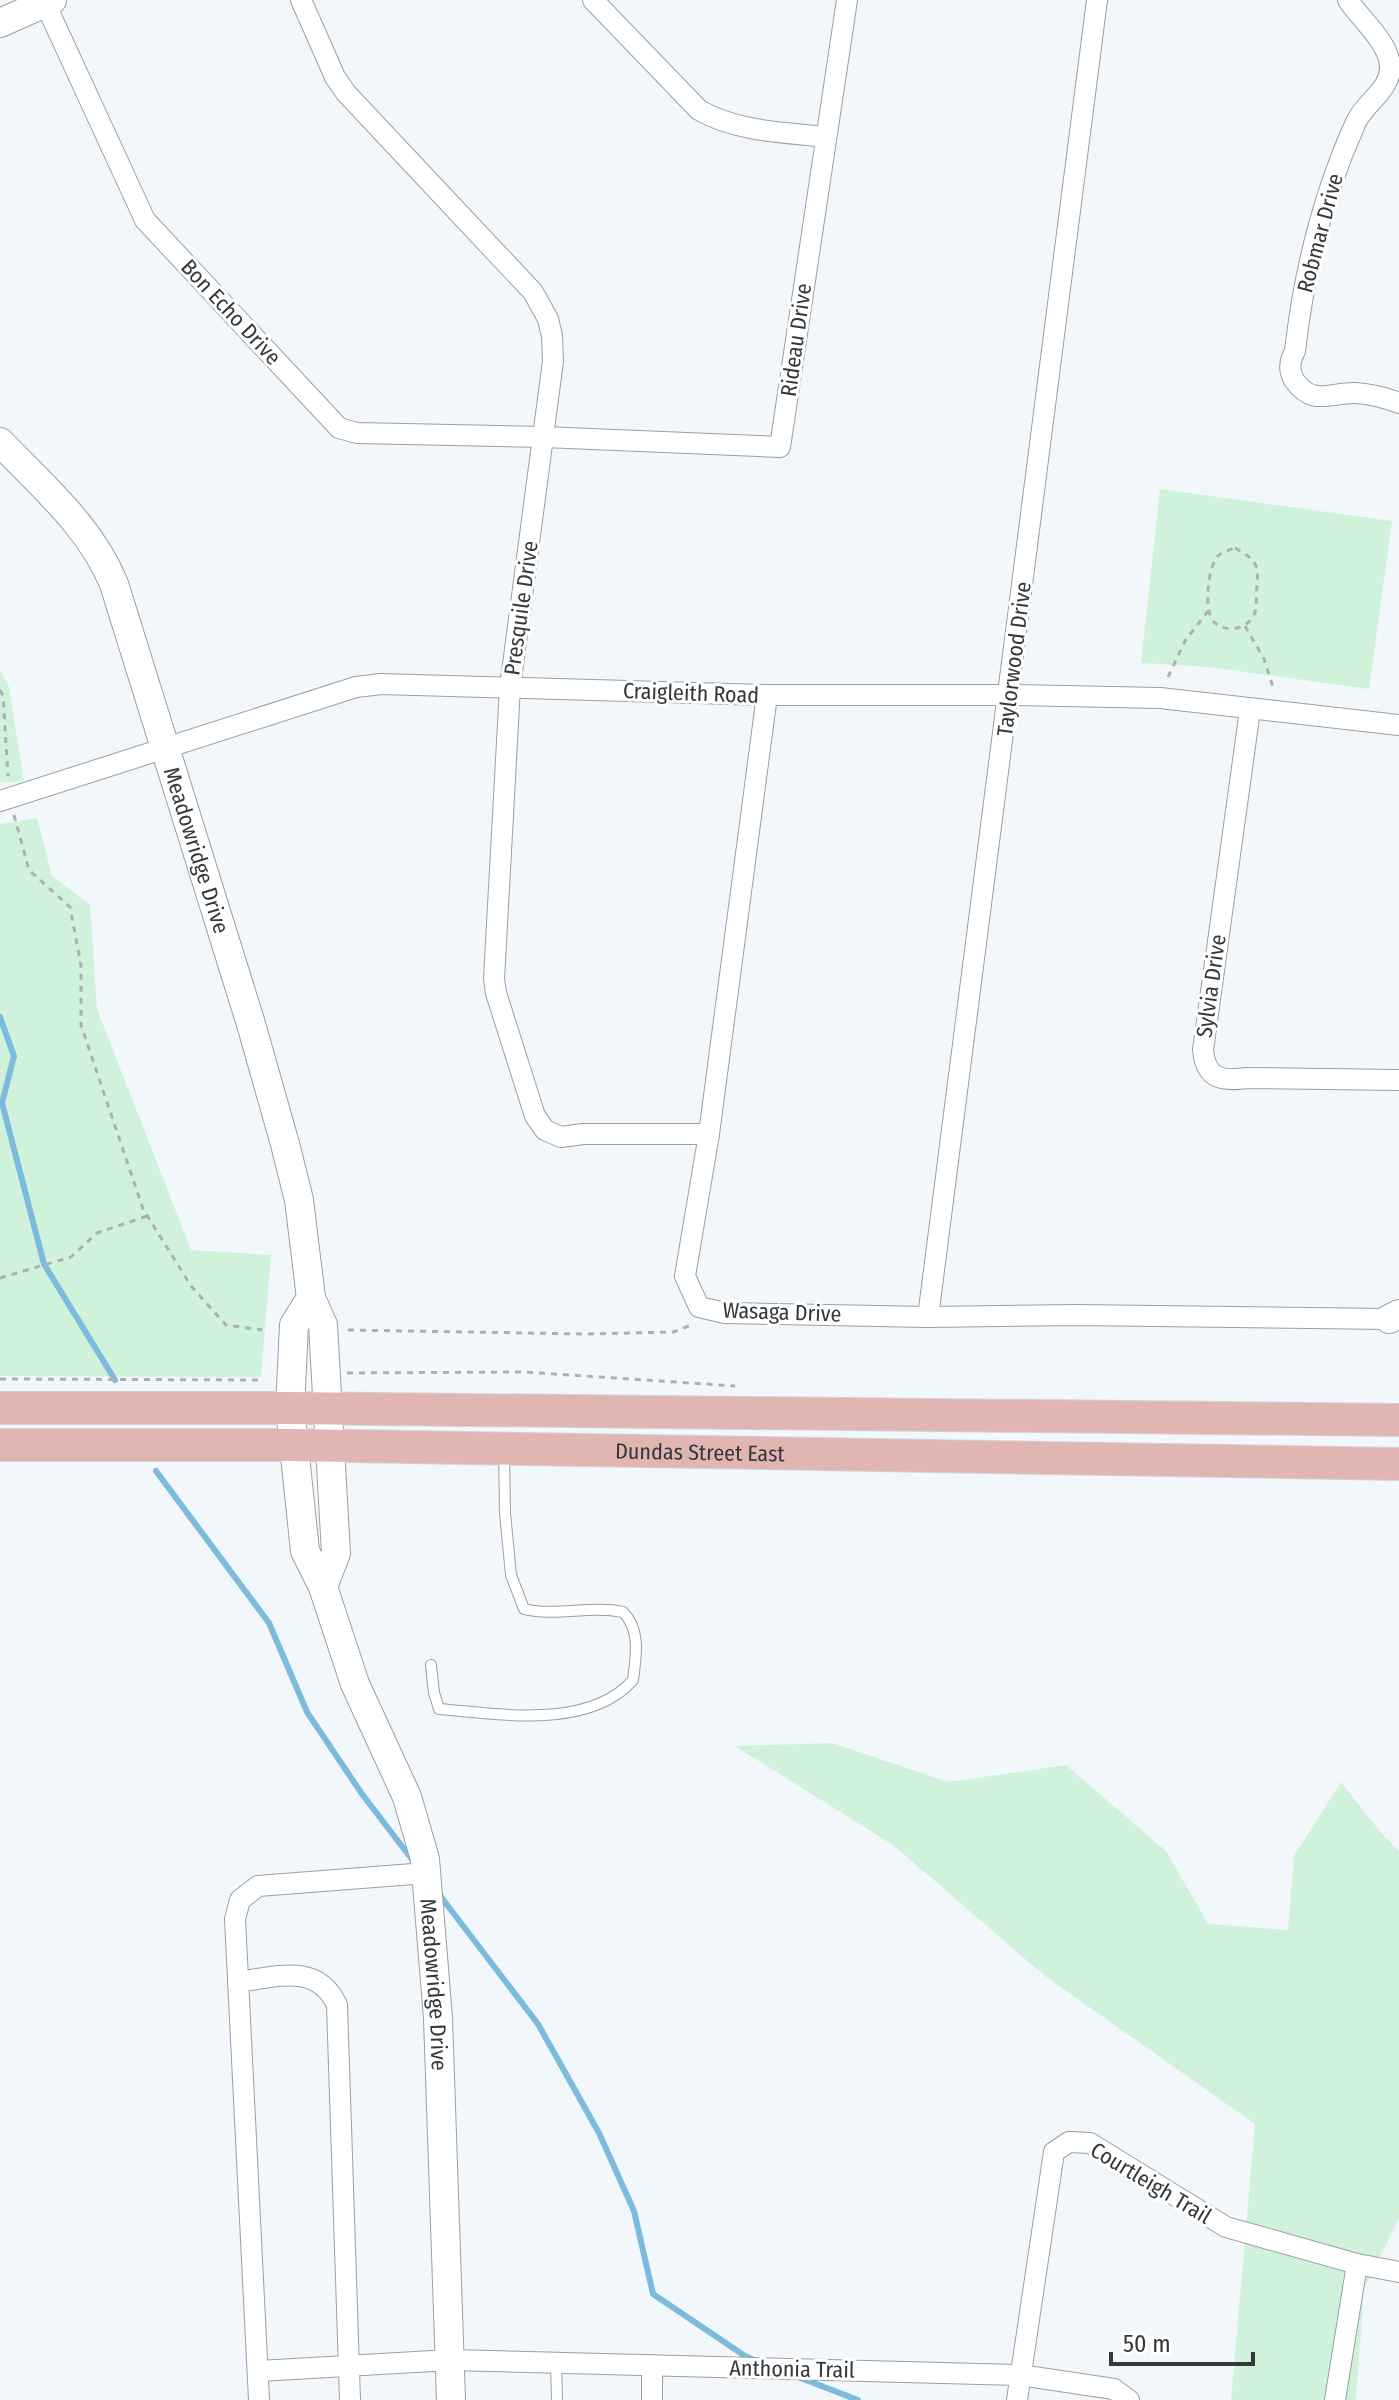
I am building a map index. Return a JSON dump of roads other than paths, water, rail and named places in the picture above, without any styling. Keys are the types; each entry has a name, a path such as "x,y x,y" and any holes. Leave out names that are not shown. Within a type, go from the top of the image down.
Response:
{"main road":[{"name":"Dundas Street East","path":"0,1408 290,1408 1399,1420"},
{"name":"Dundas Street East","path":"0,1445 293,1445 1399,1464"}],"street":[{"name":"Presquile Drive","path":"301,0 335,77 346,93 533,292 544,310 552,336 553,361 544,437 510,687 494,986 537,1122 561,1137 583,1134 709,1134"},
{"path":"593,0 699,110 738,127 826,137"},
{"name":"Rideau Drive","path":"544,437 780,447 847,0"},
{"name":"Taylorwood Drive","path":"928,1317 1097,0"},
{"name":"Robmar Drive","path":"1348,0 1384,49 1390,63 1389,75 1387,85 1359,115 1327,194 1311,248 1295,351 1290,360 1291,374 1306,394 1318,397 1357,393 1399,403"},
{"name":"Bon Echo Drive","path":"47,1 145,220 339,428 357,433 544,437"},
{"path":"0,23 47,1"},
{"name":"Meadowridge Drive","path":"0,442 78,523 107,567 251,1024 285,1144 299,1200 311,1298 323,1325 336,1553 323,1587"},
{"name":"Craigleith Road","path":"5,801 356,687 381,684 767,695 1160,698 1399,725"},
{"name":"Wasaga Drive","path":"767,695 709,1134 685,1276 699,1307 725,1313 928,1317 1394,1317"},
{"name":"Sylvia Drive","path":"1250,710 1203,1050 1204,1062 1212,1073 1226,1080 1399,1080"},
{"name":"Meadowridge Drive","path":"311,1298 294,1325 290,1408 305,1551 323,1587 355,1684 407,1797 425,1859 438,2018 451,2400"},
{"path":"259,2400 235,1919 240,1900 258,1886 426,1873"},
{"path":"238,1982 301,1974 331,1992 337,2005 350,2400"},
{"name":"Courtleigh Trail","path":"1017,2400 1054,2152 1069,2142 1090,2143 1226,2227 1357,2264 1399,2272"},
{"path":"1335,2400 1357,2264"},
{"name":"Anthonia Trail","path":"259,2371 450,2360 1020,2375 1114,2389 1129,2400"},
{"path":"652,2365 652,2400"}],"lane":[{"path":"431,1665 439,1709 499,1714 561,1713 593,1708 613,1699 633,1680 637,1651 635,1628 623,1612 610,1609 543,1614 524,1609 511,1575 505,1513 504,1449"},
{"path":"556,2363 557,2400"}],"waterway":[{"path":"0,1017 14,1056 2,1103 44,1264 115,1380"},
{"path":"156,1471 269,1623 307,1712 362,1794 414,1862"},
{"path":"438,1893 538,2024 599,2133 634,2211 653,2294 754,2360"},
{"path":"798,2377 858,2400"}]}
